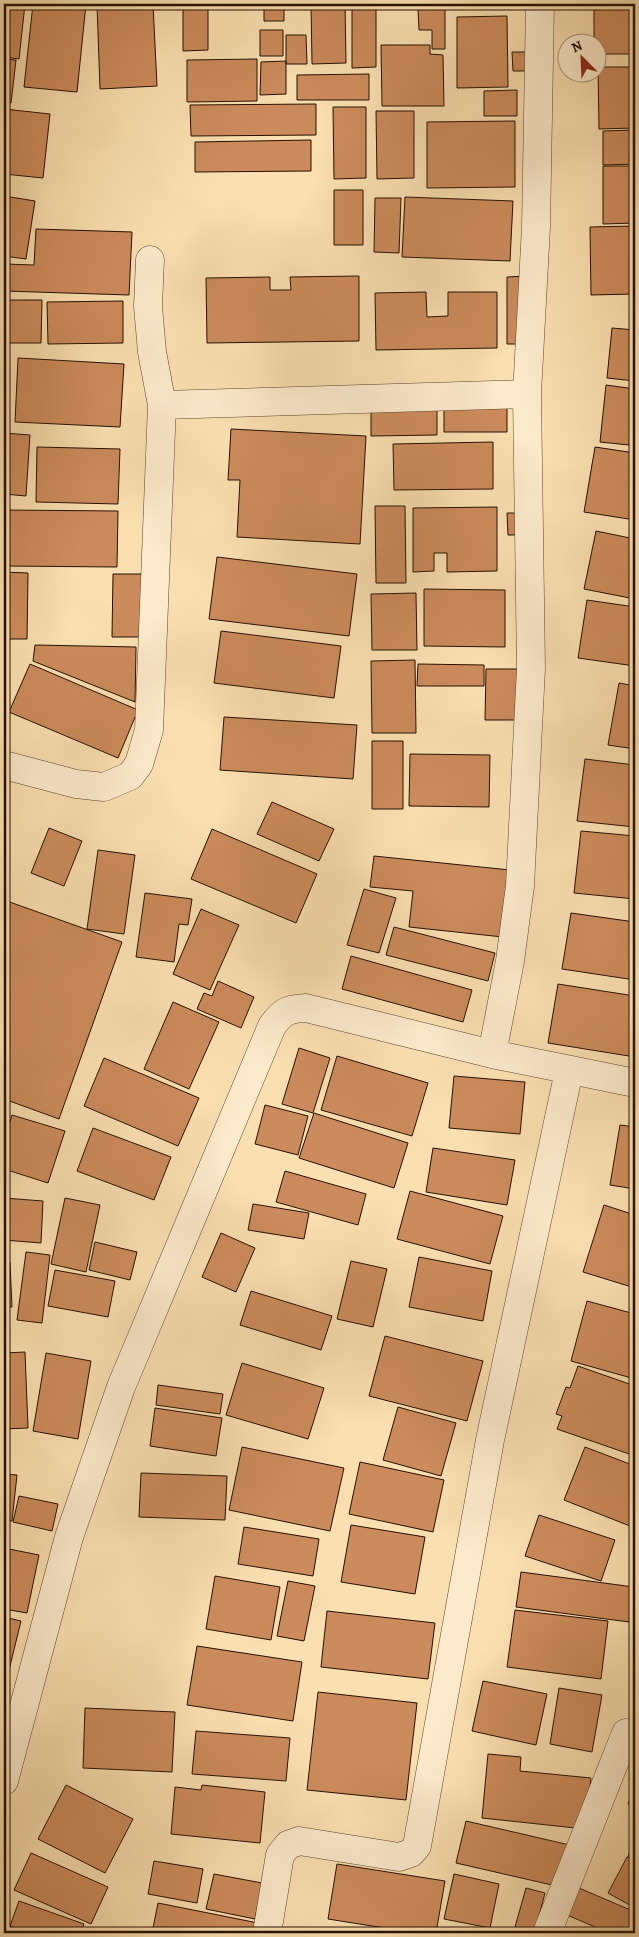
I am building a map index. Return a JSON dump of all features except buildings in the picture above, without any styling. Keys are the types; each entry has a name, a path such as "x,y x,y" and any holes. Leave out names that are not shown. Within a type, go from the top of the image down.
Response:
{"street":[{"path":"492,1054 510,961 520,886 531,668 527,394 536,227 540,4"},
{"path":"4,765 76,784 104,787 130,776 139,764 149,730 162,405 152,352 148,306 150,260"},
{"path":"162,405 527,394"},
{"path":"4,1781 69,1536 121,1386 272,1026 281,1014 292,1009 306,1008 492,1054 635,1084"},
{"path":"268,1933 280,1855 288,1845 299,1841 399,1857 411,1853 417,1846 490,1440 569,1071"},
{"path":"547,1933 626,1733"}]}
